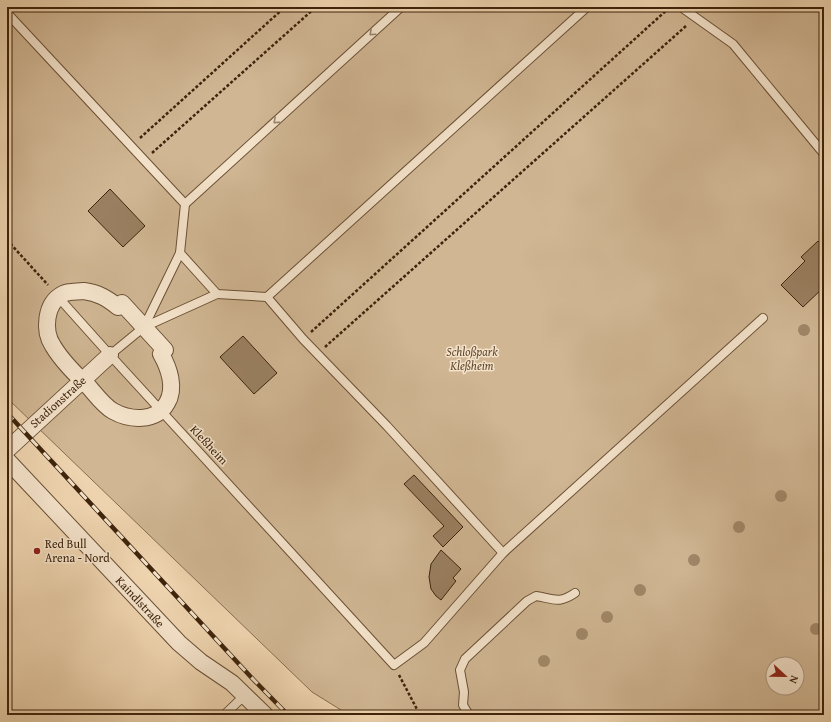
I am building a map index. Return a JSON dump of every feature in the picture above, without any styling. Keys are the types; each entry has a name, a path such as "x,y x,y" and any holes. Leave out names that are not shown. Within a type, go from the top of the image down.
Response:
{"street":[{"path":"84,291 96,293 107,298 118,307 122,303 144,327 165,350 161,354 168,365 171,380 171,393 167,404 154,416 136,418 124,416 111,410 82,380 52,345 47,328 47,315 54,302 62,294 84,291"},
{"name":"Stadionstraße","path":"7,450 110,355"},
{"name":"Kaindlstraße","path":"7,460 179,643 200,662 232,683 265,715"}],"lane":[{"path":"144,327 180,253 185,204 401,7"},
{"path":"110,355 144,327 217,294 267,297 587,7"},
{"path":"681,7 733,44 824,154"},
{"path":"7,13 185,204"},
{"path":"180,253 217,294"},
{"path":"267,297 303,339 387,426 503,553"},
{"name":"Kleßheim","path":"59,298 394,665"},
{"path":"394,665 424,643 503,553 764,318"},
{"path":"469,715 464,704 464,692 460,670 465,659 527,601 536,596 556,600 565,600 575,593"},
{"path":"224,715 245,695"}],"path":[{"path":"131,145 285,7"},
{"path":"145,160 316,7"},
{"path":"303,339 670,7"},
{"path":"318,354 708,7"},
{"path":"7,240 59,298"},
{"path":"394,665 420,715"}],"green space":[{"name":"Schloßpark Kleßheim","path":"7,7 824,7 824,715 349,715 312,692 7,398"}],"building":[{"path":"110,189 145,226 123,247 88,211"},
{"path":"818,241 822,245 824,243 824,287 803,307 781,285 805,261 801,257"},
{"path":"243,336 277,373 254,394 220,357"},
{"path":"414,475 463,527 443,547 433,536 444,526 404,484"},
{"path":"441,550 461,569 453,578 456,581 441,600 431,589 429,577 431,564"}],"railway":[{"path":"7,413 250,676 288,715"}],"place":[{"name":"Red Bull Arena - Nord","path":"37,551"}]}
